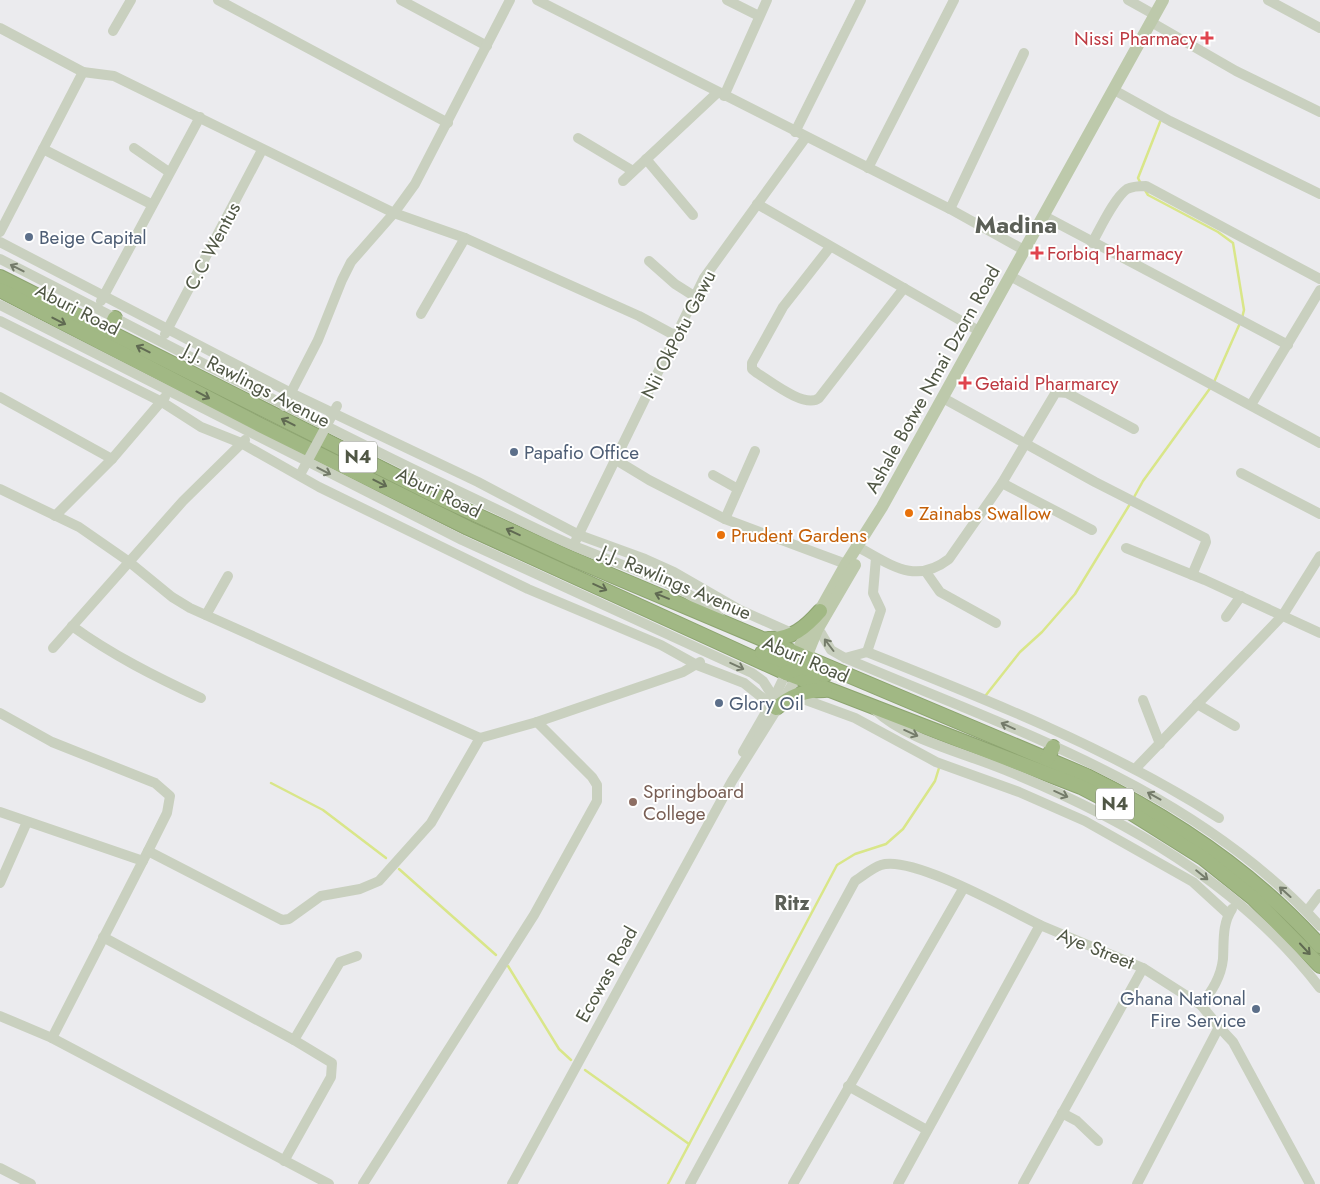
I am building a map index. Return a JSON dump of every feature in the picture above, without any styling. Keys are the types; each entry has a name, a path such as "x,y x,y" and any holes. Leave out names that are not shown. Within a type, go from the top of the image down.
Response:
{"highway":[{"name":"J.J. Rawlings Avenue","path":"0,276 108,331 445,493 568,557 762,639 796,665 864,682 1050,753 1140,803 1212,848 1318,940"},
{"name":"Aburi Road","path":"0,290 124,362 468,528 553,574 744,653 796,665 831,690 1081,786 1133,814 1164,842"},
{"path":"108,331 115,318"},
{"path":"762,639 777,640 794,634 808,625 820,611"},
{"path":"771,706 810,691 831,690"},
{"name":"N4","path":"1164,842 1203,858 1240,886 1320,966"}],"main road":[{"name":"Ashale Botwe Nmai Dzorn Road","path":"861,545 1163,0"},
{"path":"796,665 820,611 846,564 861,545"},
{"path":"796,665 817,630 861,545"}],"street":[{"path":"113,32 131,0"},
{"path":"218,0 448,123"},
{"path":"400,0 487,46"},
{"path":"284,406 318,340 342,280 352,262 394,213 415,184 510,0"},
{"path":"537,0 950,210 1024,250"},
{"path":"727,0 759,16"},
{"path":"623,181 721,95 767,0"},
{"path":"795,132 861,0"},
{"path":"868,168 954,0"},
{"path":"1128,0 1236,71 1320,112"},
{"path":"1268,0 1320,28"},
{"path":"0,28 83,72 114,76 394,213 465,238 639,316 676,336"},
{"path":"950,210 1024,53"},
{"path":"0,232 83,72"},
{"path":"1114,90 1170,121 1320,194"},
{"path":"97,309 151,204 200,117"},
{"name":"Nii OkPotu Gawu","path":"573,546 694,296 722,250 806,137"},
{"path":"578,138 634,171"},
{"path":"134,148 169,172"},
{"path":"43,149 151,204"},
{"name":"C.C Wentus","path":"161,342 262,150"},
{"path":"646,159 693,215"},
{"path":"1092,243 1120,197 1127,189 1141,186 1320,279"},
{"path":"757,204 980,331"},
{"path":"1044,216 1288,345"},
{"path":"422,314 465,238"},
{"path":"0,242 291,393 478,482 579,535 652,562 712,592 740,610 794,634"},
{"path":"830,247 783,307 752,364 752,369 757,373 800,400 809,401 819,398 904,288"},
{"path":"0,259 284,406 356,436 445,493 668,585 702,603 723,622"},
{"path":"648,261 675,284 694,296"},
{"path":"1010,276 1317,441 1320,429"},
{"path":"1250,406 1320,290"},
{"path":"0,305 124,362 168,392 462,540 553,574 752,673 762,681 771,706"},
{"path":"0,321 162,402 201,427 241,443 347,500 528,589 661,645 697,665 744,683 771,706"},
{"path":"55,516 112,459 162,402 168,392"},
{"path":"861,545 876,558 894,567 926,572 938,568 949,559 1002,483 1027,444 1053,395 1061,392 1134,429"},
{"path":"0,397 112,459"},
{"path":"943,398 1125,497 1205,538 1206,542 1192,575"},
{"path":"301,473 337,406"},
{"path":"53,648 183,501 251,434"},
{"path":"725,519 755,451"},
{"path":"616,460 649,480 725,519 846,564"},
{"path":"1241,473 1320,514"},
{"path":"713,475 738,489"},
{"path":"1002,483 1092,530"},
{"path":"347,500 354,486"},
{"path":"0,489 78,527 128,561 172,597 206,615 480,738 537,722 684,672 697,665 711,653"},
{"path":"1126,548 1241,596 1320,633"},
{"path":"1135,769 1283,615 1320,556"},
{"path":"867,652 881,610 873,593 876,558"},
{"path":"926,572 940,592 996,623"},
{"path":"206,615 228,576"},
{"path":"1226,617 1241,596"},
{"path":"72,626 96,643 150,674 201,698"},
{"path":"817,630 821,632 831,650 845,658 1050,753 1145,791 1216,834 1307,911 1320,926"},
{"path":"845,658 867,652 1056,731 1174,789 1219,818"},
{"name":"Ecowas Road","path":"512,1184 771,706 796,665"},
{"path":"794,696 855,718 936,762 1019,792 1085,821 1194,882 1228,914"},
{"path":"1143,700 1160,744"},
{"path":"1197,704 1235,726"},
{"path":"0,713 52,742 164,789 170,796 170,805 148,851 52,1038"},
{"path":"363,1184 534,915 598,801 597,785 592,777 537,722"},
{"path":"148,851 282,920 289,918 321,896 360,889 379,881 431,824 480,738"},
{"path":"0,812 142,861"},
{"path":"0,883 27,822"},
{"path":"1164,842 1236,902 1284,946 1320,988"},
{"path":"690,1184 855,881 882,865 913,866 1040,925"},
{"path":"793,1184 963,889"},
{"path":"1307,911 1320,894"},
{"path":"1201,1005 1213,990 1217,980 1222,960 1225,925 1228,914 1236,902"},
{"name":"Aye Street","path":"898,1184 1040,925 1143,968 1201,1005 1233,1042 1310,1184"},
{"path":"103,937 294,1040 332,1063 333,1069 284,1160"},
{"path":"294,1040 340,962 357,956"},
{"path":"1023,1184 1143,968"},
{"path":"0,1016 52,1038 329,1184"},
{"path":"1137,1184 1219,1026"},
{"path":"848,1086 927,1130"},
{"path":"1062,1113 1077,1121 1098,1141"},
{"path":"0,1168 27,1183"}],"waterway":[{"path":"1141,184 1138,178 1160,122"},
{"path":"1145,190 1148,195 1218,232 1233,243 1244,310 1242,318"},
{"path":"1214,382 1240,323"},
{"path":"1133,499 1143,481 1211,387"},
{"path":"986,695 1020,652 1042,632 1075,594 1130,504"},
{"path":"668,1184 837,865 855,854 886,844 903,829 935,781 939,768"},
{"path":"271,783 323,810 386,858"},
{"path":"399,869 496,955"},
{"path":"508,966 559,1049 571,1060"},
{"path":"585,1070 689,1144"}],"place":[{"name":"Nissi Pharmacy","path":"1207,38"},
{"name":"Beige Capital","path":"29,237"},
{"name":"Forbiq Pharmacy","path":"1037,253"},
{"name":"Getaid Pharmarcy","path":"965,383"},
{"name":"Papafio Office","path":"514,452"},
{"name":"Zainabs Swallow","path":"909,513"},
{"name":"Prudent Gardens","path":"721,535"},
{"name":"Glory Oil","path":"719,703"},
{"name":"Springboard College","path":"633,802"},
{"name":"Ghana National Fire Service","path":"1256,1009"}],"district":[{"name":"Madina","path":"1016,225"},
{"name":"Ritz","path":"792,903"}]}
